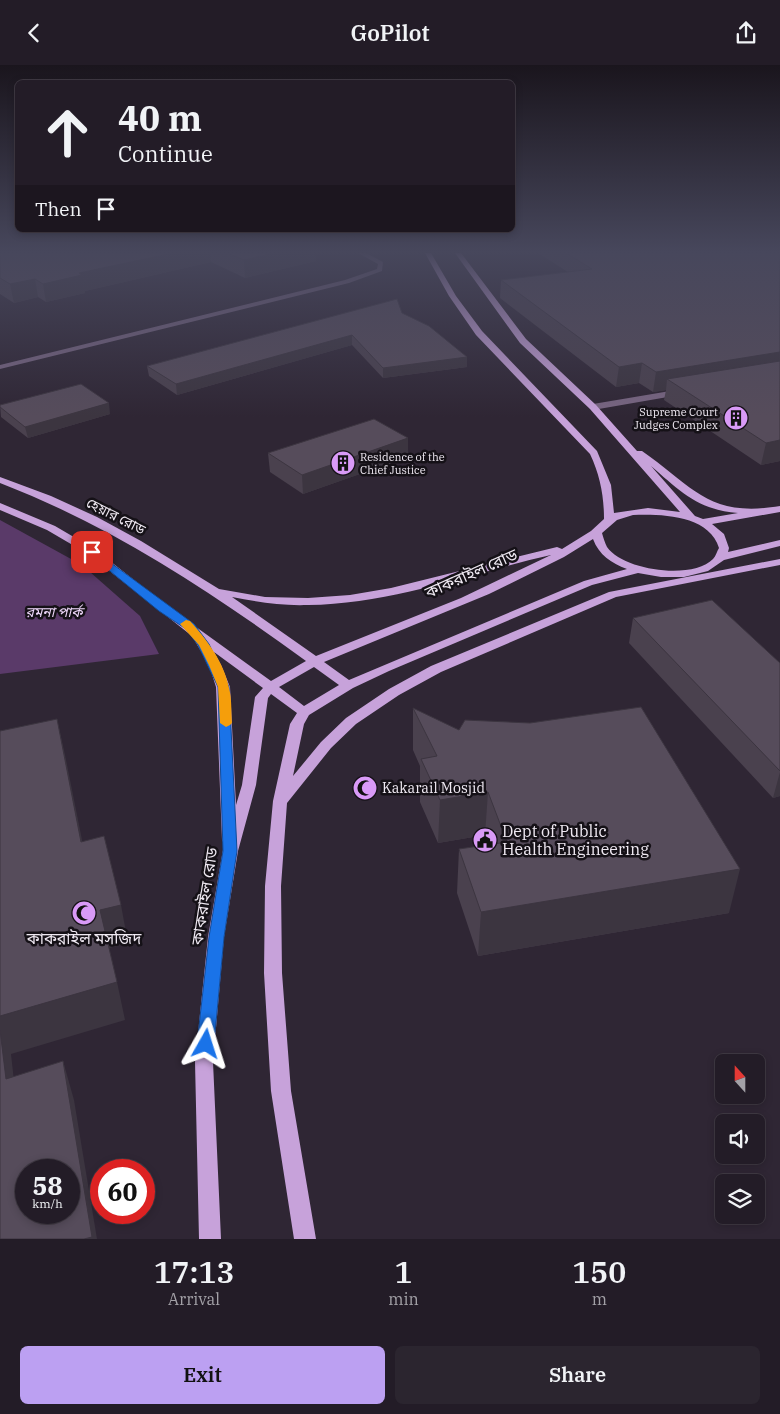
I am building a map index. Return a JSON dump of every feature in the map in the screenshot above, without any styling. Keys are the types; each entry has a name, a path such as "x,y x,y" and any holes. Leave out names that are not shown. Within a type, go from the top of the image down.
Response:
{"main road":[{"path":"461,308 479,333 594,453 603,470 610,499 609,519 637,511 664,512 690,517 702,522 721,539 724,548 721,557"},
{"path":"498,308 523,341 593,407 690,517"},
{"path":"630,448 653,462 688,492 712,505 774,510"},
{"name":"হেয়ার রোড","path":"0,480 96,521 153,552 212,590 348,685"},
{"path":"0,506 51,528 92,552 163,609 304,712"},
{"path":"702,522 774,510"},
{"name":"কাকরাইল রোড","path":"210,1239 204,1062 216,937 230,851 249,785 262,697 270,686 316,662 522,574 596,532 609,519"},
{"path":"596,532 597,542 604,553 618,562 637,570 692,579"},
{"path":"658,574 678,574 697,571 712,565 721,557 780,543"},
{"path":"212,590 264,601 290,603 371,597 521,557 570,547"},
{"path":"280,801 326,745 351,721 394,692 436,669 593,600 634,589 780,562"},
{"path":"305,1239 281,1091 276,1027 272,886 280,801 292,739 304,712 348,685 588,583 637,570"},
{"path":"190,627 204,644 224,687 230,851"}],"street":[{"path":"0,367 241,308"},
{"path":"593,407 692,390"}],"green space":[{"name":"রমনা পার্ক","path":"0,520 82,565 140,616 159,654 0,674"}],"building":[{"path":"364,308 400,308 402,313 429,326 467,357 383,368 352,335 176,384 147,366"},
{"path":"539,308 780,308 780,352 656,372 642,363 619,367"},
{"path":"780,361 780,440 766,443 667,379"},
{"path":"81,384 109,403 25,427 0,407 0,405"},
{"path":"374,419 408,438 302,475 268,453"},
{"path":"712,600 780,663 780,771 633,618"},
{"path":"641,707 740,869 481,912 459,849 507,842 488,792 440,800 421,759 437,756 413,708 459,730 465,720 530,723"},
{"path":"57,719 81,842 104,836 121,905 100,910 117,982 0,1016 0,731"},
{"path":"0,1030 6,1079 63,1061 79,1159 15,1159 15,1224 80,1224 80,1164 92,1237 84,1239 0,1239"}],"slow traffic":[{"path":"186,624 204,644 224,687 226,723"}],"place":[{"name":"Supreme Court Judges Complex","path":"736,418"},
{"name":"Residence of the Chief Justice","path":"343,463"},
{"name":"Kakarail Mosjid","path":"365,788"},
{"name":"Dept of Public Health Engineering","path":"485,840"},
{"name":"কাকরাইল মসজিদ","path":"84,913"}],"route":[{"path":"92,552 163,609 190,627 204,644 224,687 230,851 216,937 206,1044"}]}
